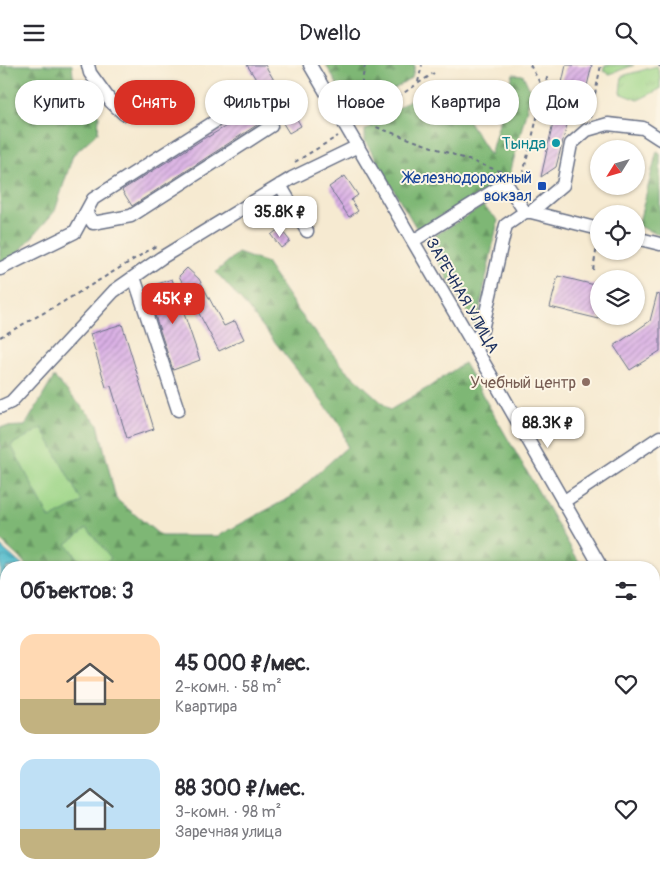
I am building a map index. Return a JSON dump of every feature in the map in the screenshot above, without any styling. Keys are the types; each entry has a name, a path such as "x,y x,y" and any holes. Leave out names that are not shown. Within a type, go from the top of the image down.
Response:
{"street":[{"path":"88,65 90,73 114,105"},
{"name":"ЗАРЕЧНАЯ УЛИЦА","path":"310,65 597,561"},
{"path":"0,269 75,232 93,199 255,96 271,126 131,216 93,223 86,212"},
{"path":"473,344 482,330 506,225 528,212 563,185 571,144 587,130 608,124 643,128 660,139"},
{"path":"0,407 11,402 114,291 161,258 280,185 358,147"},
{"path":"413,241 506,183 528,212 590,227"},
{"path":"280,185 307,231"},
{"path":"645,240 660,244"},
{"path":"134,277 178,410"},
{"path":"562,502 660,437"}],"path":[{"path":"362,80 365,65"},
{"path":"419,80 422,65"},
{"path":"530,65 538,80"},
{"path":"587,130 601,65"},
{"path":"424,80 434,73"},
{"path":"546,80 548,74"},
{"path":"288,166 355,125"},
{"path":"520,185 535,125"},
{"path":"0,337 58,305 160,243"}],"green space":[{"path":"0,65 72,65 73,76 76,80 15,80 15,125 98,125 98,132 73,155 55,211 12,260 0,265"},
{"path":"326,65 415,65 412,78 403,84 403,80 335,80"},
{"path":"605,65 634,65 610,74 603,71"},
{"path":"657,66 660,76 660,89 638,100 620,93 622,76"},
{"path":"513,74 523,75 529,88 529,100 509,178 417,229 365,141 365,130 372,125 403,125 403,104 413,98 413,125 471,125 490,155 499,125 519,125 519,80 511,80"},
{"path":"657,151 660,153 660,235 645,229 645,205 643,205"},
{"path":"483,206 498,220 476,327 426,241"},
{"path":"238,253 266,263 299,312 345,369 390,410 464,363 579,561 106,561 110,558 67,545 79,561 23,561 0,540 0,427 25,426 54,377 98,424 116,499 161,536 218,536 291,497 347,447 341,426 249,309 216,272"},
{"path":"42,428 82,502 50,519 11,445"},
{"path":"87,528 111,558 107,561 79,561 66,544"}],"water":[{"path":"0,546 17,561 0,561"}],"building":[{"path":"247,65 265,65 274,80 256,80"},
{"path":"566,65 592,65 588,80 563,80"},
{"path":"228,125 257,125 132,206 122,190"},
{"path":"284,125 300,125 301,126 289,133"},
{"path":"553,125 567,125 556,167 541,177"},
{"path":"345,176 358,195 351,200 358,211 349,217 329,187"},
{"path":"280,228 290,241 281,248 271,235"},
{"path":"187,268 199,279 224,326 235,321 244,339 219,351 179,276"},
{"path":"558,276 590,284 590,317 550,307"},
{"path":"172,279 200,360 173,370 146,288"},
{"path":"657,294 660,295 660,351 630,370 614,346 650,321"},
{"path":"122,324 154,429 127,438 111,386 106,387 90,334"}],"place":[{"name":"Тында","path":"556,143"},
{"name":"Железнодорожный вокзал","path":"542,186"},
{"name":"Учебный центр","path":"586,382"}]}
